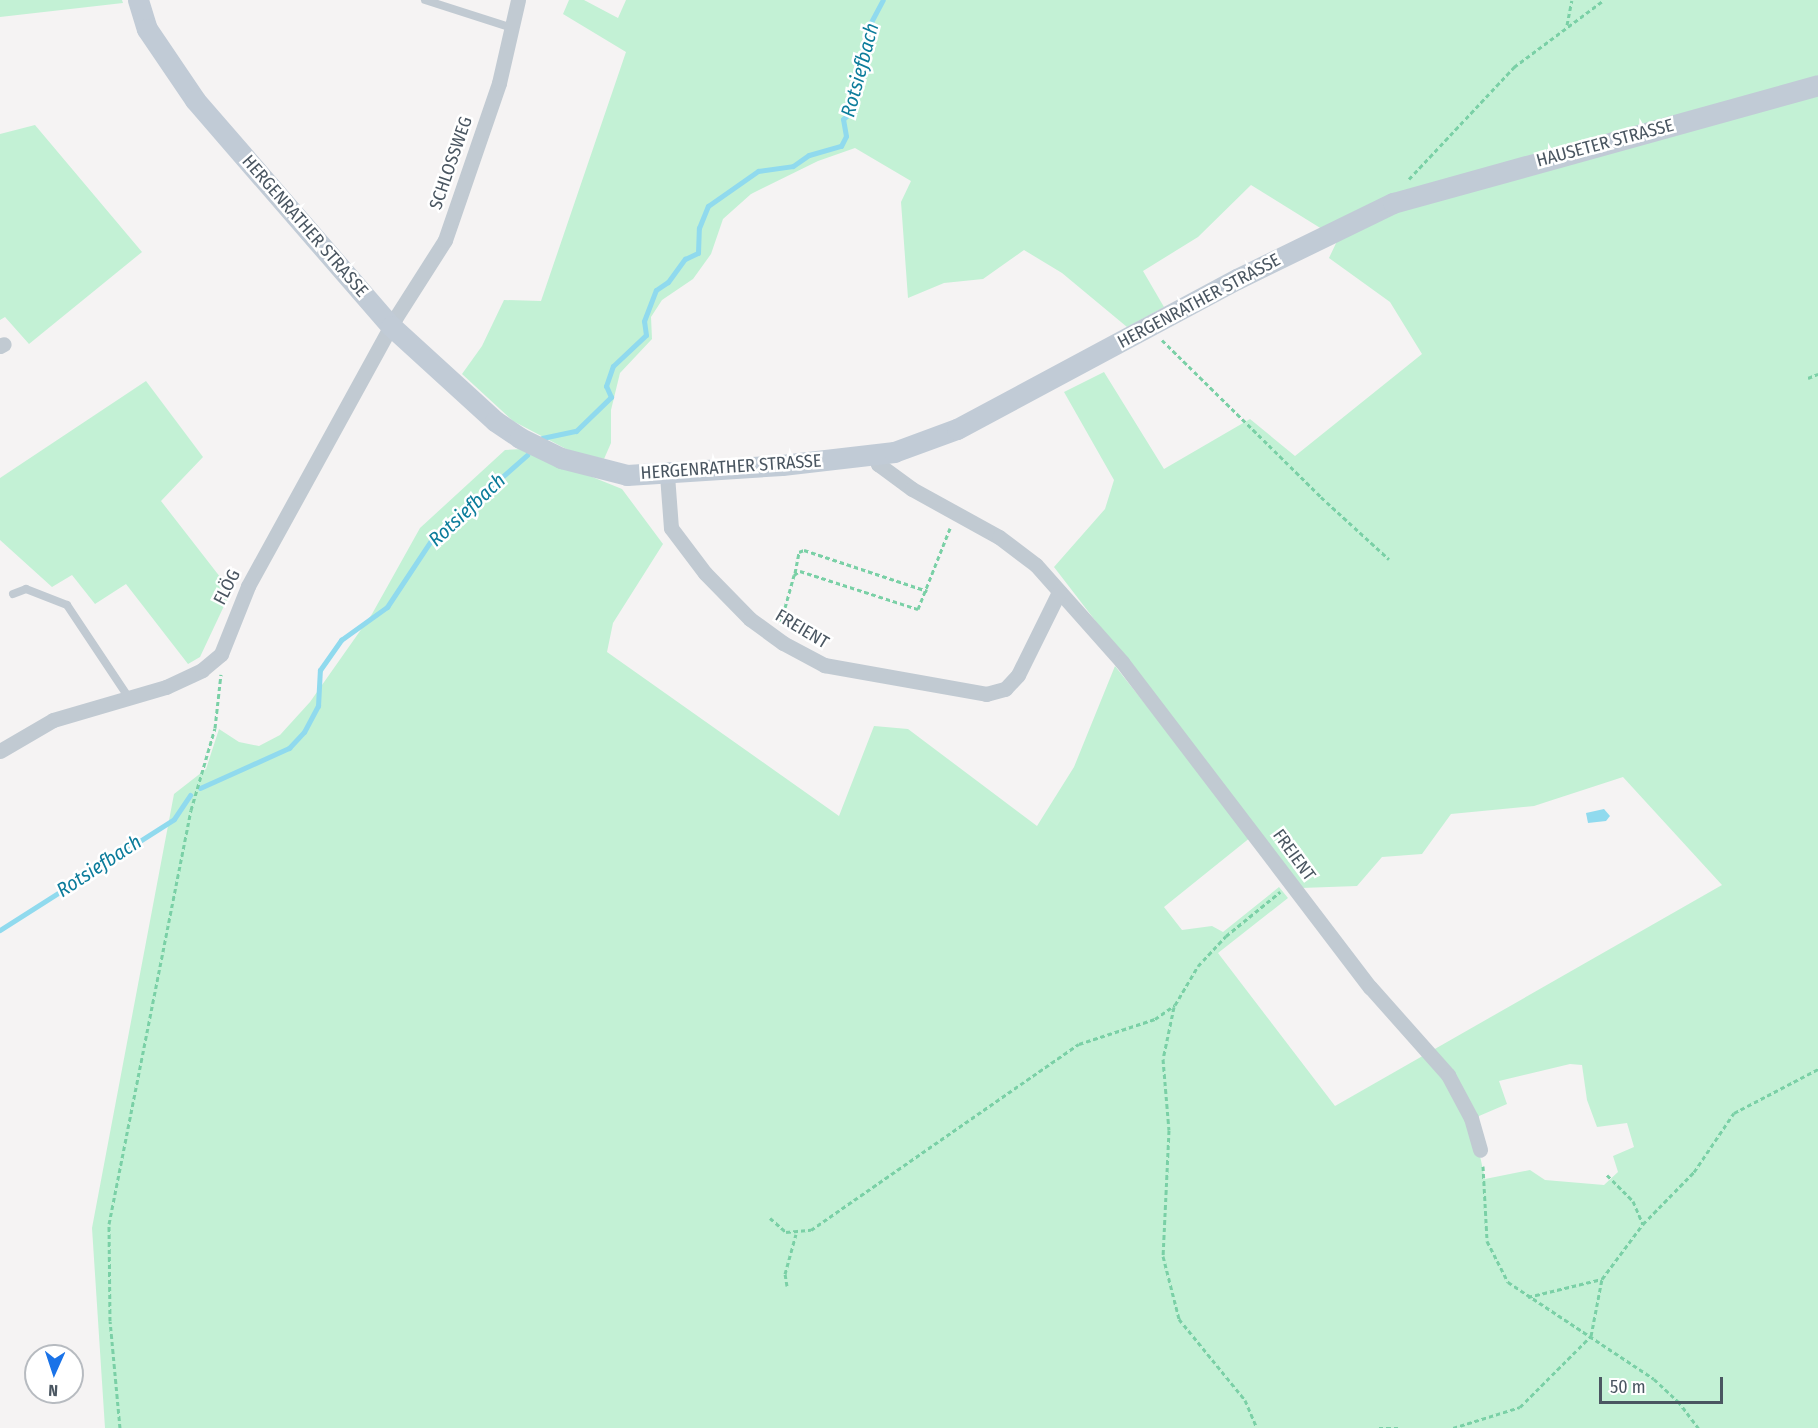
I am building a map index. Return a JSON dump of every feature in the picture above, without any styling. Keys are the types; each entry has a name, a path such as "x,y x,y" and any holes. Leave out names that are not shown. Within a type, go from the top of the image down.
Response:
{"street":[{"name":"HERGENRATHER STRASSE","path":"138,0 147,29 195,100 391,326 495,421 520,438 561,458 627,475 667,475 875,456 957,429 1337,228"},
{"name":"SCHLOSSWEG","path":"391,326 445,240 499,83 518,0"},
{"name":"HAUSETER STRASSE","path":"1337,228 1393,203 1818,85"},
{"name":"FLÖG","path":"221,654 248,586 391,326"},
{"name":"FREIENT","path":"875,456 878,464 912,489 956,513 1035,565 1122,662 1370,987 1448,1075 1467,1108 1480,1150"},
{"name":"FREIENT","path":"667,475 670,528 705,573 750,619 776,638 824,665 986,694 1005,689 1018,675 1059,592"},
{"path":"0,750 53,720 129,698 202,670 221,654"}],"lane":[{"path":"425,0 513,29"},
{"path":"13,594 26,589 67,604 129,698"}],"path":[{"path":"1567,25 1572,0"},
{"path":"1393,203 1412,174 1514,67 1567,25 1604,0"},
{"path":"1151,326 1321,497 1389,559"},
{"path":"1808,378 1818,374"},
{"path":"794,575 800,571 918,609 956,513"},
{"path":"776,638 799,552 804,550 927,591"},
{"path":"120,1428 110,1321 109,1224 188,822 215,728 221,654"},
{"path":"1257,1428 1245,1400 1179,1319 1163,1256 1169,1130 1163,1059 1175,1005 1198,966 1226,936 1291,884"},
{"path":"770,1218 786,1232 796,1234 811,1230 1079,1044 1155,1019 1175,1005"},
{"path":"1453,1428 1520,1407 1591,1336 1602,1279 1643,1224 1694,1172 1734,1113 1818,1069"},
{"path":"1480,1150 1487,1241 1508,1282 1654,1379 1678,1401 1698,1428"},
{"path":"1606,1175 1633,1201 1643,1224"},
{"path":"787,1287 784,1274 796,1234"},
{"path":"1528,1297 1602,1279"},
{"path":"1379,1428 1400,1428"}],"green space":[{"path":"0,0 122,0 123,3 0,17"},
{"path":"569,0 584,0 618,18 626,0 1818,0 1818,1428 105,1428 92,1228 174,794 206,769 219,729 239,742 259,746 280,735 310,702 372,614 420,528 505,450 523,449 622,489 663,544 613,623 607,652 839,816 874,726 908,729 1037,826 1074,767 1115,666 1251,837 1164,907 1182,930 1212,926 1223,932 1279,887 1288,898 1218,953 1335,1106 1722,885 1623,777 1534,806 1451,814 1422,854 1382,857 1357,886 1301,888 1054,567 1105,509 1114,480 1064,392 1104,372 1164,469 1250,419 1295,456 1422,354 1390,302 1329,258 1338,239 1251,185 1198,237 1143,271 1164,307 1127,327 1062,273 1024,250 983,279 944,283 908,298 901,202 911,181 855,148 818,161 751,194 723,219 711,254 693,279 662,300 651,317 652,339 620,373 611,410 611,443 604,459 570,451 513,421 462,374 482,346 504,300 541,301 626,52 563,14","holes":["1570,1064 1582,1065 1587,1100 1597,1127 1627,1123 1634,1147 1613,1156 1618,1172 1604,1185 1545,1180 1530,1170 1485,1179 1472,1119 1507,1104 1499,1081"]},
{"path":"35,125 142,252 29,344 5,317 0,320 0,134"},
{"path":"146,381 203,457 161,501 231,591 200,657 188,664 126,584 95,604 72,575 52,587 0,540 0,478"}],"water":[{"path":"1604,809 1610,816 1606,821 1588,823 1586,813"}],"waterway":[{"name":"Rotsiefbach","path":"542,438 576,431 611,397 606,386 613,366 646,335 644,321 656,290 668,282 685,259 698,253 699,228 708,206 758,171 793,166 809,155 841,146 846,136 843,119 851,112 870,24 883,0"},
{"name":"Rotsiefbach","path":"200,788 289,748 304,732 318,706 320,670 341,640 387,607 432,539 527,455"},
{"name":"Rotsiefbach","path":"0,930 174,819 190,795"}]}
